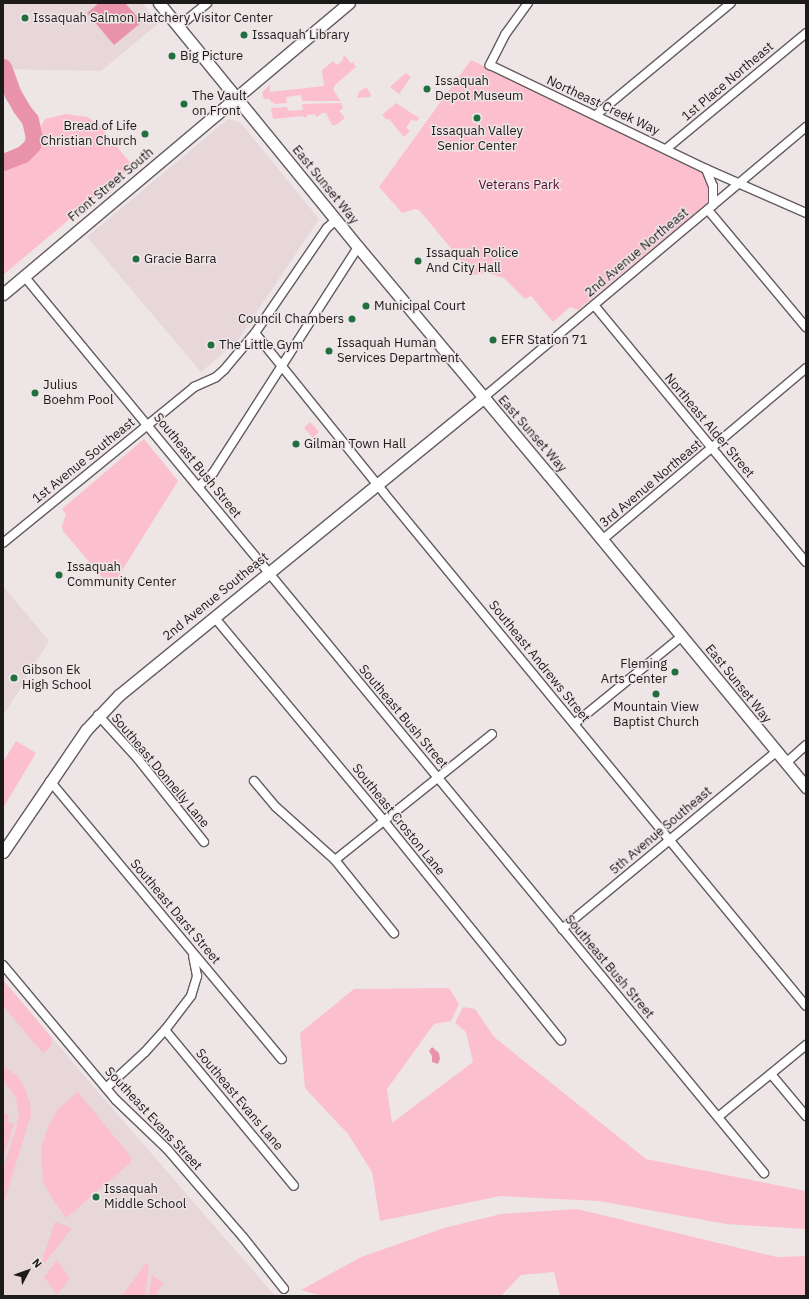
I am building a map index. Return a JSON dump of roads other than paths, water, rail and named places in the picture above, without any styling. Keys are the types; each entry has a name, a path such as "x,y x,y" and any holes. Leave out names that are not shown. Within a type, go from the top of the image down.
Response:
{"main road":[{"name":"East Sunset Way","path":"159,3 358,247 548,474 806,787"},
{"name":"Front Street South","path":"3,294 349,3"},
{"name":"2nd Avenue Southeast","path":"3,852 50,781 98,715 137,680 215,618 483,398"}],"street":[{"path":"179,26 207,3"},
{"name":"Northeast Creek Way","path":"528,3 505,35 490,65 738,184 806,213"},
{"path":"596,116 731,3"},
{"name":"1st Place Northeast","path":"666,149 806,33"},
{"name":"2nd Avenue Northeast","path":"483,398 806,127"},
{"path":"706,169 713,186 711,207 806,327"},
{"name":"1st Avenue Southeast","path":"3,543 199,383 216,377 224,370 255,333 327,228 336,220"},
{"path":"198,487 213,473 358,247"},
{"name":"Southeast Bush Street","path":"24,276 764,1173"},
{"name":"Northeast Alder Street","path":"594,305 806,562"},
{"name":"Southeast Andrews Street","path":"255,333 280,367 806,1006"},
{"name":"3rd Avenue Northeast","path":"602,540 806,368"},
{"name":"Southeast Croston Lane","path":"215,618 384,821 561,1040"},
{"path":"574,724 681,637"},
{"name":"Southeast Donnelly Lane","path":"98,715 138,759 204,842"},
{"path":"335,860 492,734"},
{"path":"786,763 806,746"},
{"name":"5th Avenue Southeast","path":"562,929 776,752"},
{"name":"Southeast Darst Street","path":"50,781 282,1059"},
{"path":"254,781 276,806 335,860 394,934"},
{"path":"106,1088 165,1030 191,996 195,987 196,963 187,946"},
{"name":"Southeast Evans Street","path":"3,965 106,1088 180,1164 243,1237 284,1289"},
{"name":"Southeast Evans Lane","path":"165,1030 294,1186"},
{"path":"718,1117 806,1045"},
{"path":"770,1074 806,1116"}],"waterway":[{"path":"3,67 13,94 30,120 34,137 32,145 23,154 3,162"}],"place":[{"name":"Issaquah Salmon Hatchery Visitor Center","path":"25,18"},
{"name":"Issaquah Library","path":"244,35"},
{"name":"Big Picture","path":"172,56"},
{"name":"Issaquah Depot Museum","path":"427,89"},
{"name":"The Vault on Front","path":"184,104"},
{"name":"Issaquah Valley Senior Center","path":"477,118"},
{"name":"Bread of Life Christian Church","path":"145,134"},
{"name":"Gracie Barra","path":"136,259"},
{"name":"Issaquah Police And City Hall","path":"418,261"},
{"name":"Municipal Court","path":"366,306"},
{"name":"Council Chambers","path":"352,319"},
{"name":"EFR Station 71","path":"493,340"},
{"name":"The Little Gym","path":"211,345"},
{"name":"Issaquah Human Services Department","path":"329,351"},
{"name":"Julius Boehm Pool","path":"35,393"},
{"name":"Gilman Town Hall","path":"296,444"},
{"name":"Issaquah Community Center","path":"59,575"},
{"name":"Fleming Arts Center","path":"675,672"},
{"name":"Gibson Ek High School","path":"14,678"},
{"name":"Mountain View Baptist Church","path":"656,694"},
{"name":"Issaquah Middle School","path":"96,1197"}],"park label":[{"name":"Veterans Park","path":"519,185"}]}
